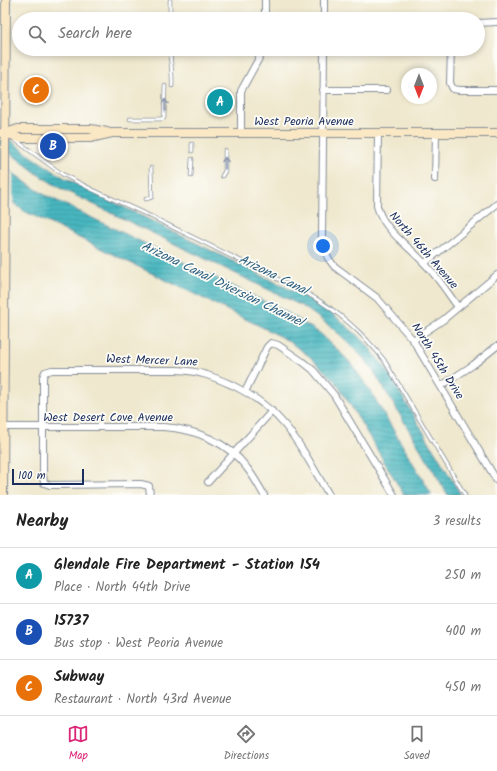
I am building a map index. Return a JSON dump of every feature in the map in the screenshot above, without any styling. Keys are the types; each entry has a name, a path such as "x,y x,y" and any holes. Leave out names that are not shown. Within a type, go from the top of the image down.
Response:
{"main road":[{"path":"3,495 1,486 6,144 3,133 3,43 6,0"},
{"name":"West Peoria Avenue","path":"3,133 19,138 90,138 112,133 497,133"}],"street":[{"path":"265,0 265,12"},
{"path":"324,0 324,12"},
{"path":"485,22 497,22"},
{"path":"241,133 241,91 260,56"},
{"name":"North 45th Drive","path":"324,56 322,236 328,258 338,270 377,298 413,340 497,480"},
{"path":"451,56 450,83 453,89 497,90"},
{"path":"323,90 386,90"},
{"name":"North 46th Avenue","path":"378,133 378,206 380,215 385,224 425,263 458,307"},
{"path":"435,179 436,133"},
{"path":"425,263 497,204"},
{"path":"379,228 385,224"},
{"path":"321,262 328,258"},
{"path":"413,340 443,320 497,275"},
{"path":"246,392 267,347 271,343 284,349 303,362 313,370 334,395 394,495"},
{"path":"441,386 473,365 497,346"},
{"name":"West Mercer Lane","path":"43,427 43,377 45,372 52,370 192,370 211,375 246,392 272,411 291,431 329,495"},
{"path":"208,482 272,411"},
{"name":"West Desert Cove Avenue","path":"2,427 163,427 184,429 214,440 233,454 247,467 264,495"},
{"path":"43,427 44,483 50,485 141,484 149,486 150,495"}],"lane":[{"path":"170,0 170,12"},
{"path":"170,56 172,86"},
{"path":"130,119 164,118 165,86"},
{"path":"3,133 68,177 308,294 324,303 350,323 372,345 384,360 465,495"},
{"path":"192,144 192,151"},
{"path":"222,176 225,171 225,150"},
{"path":"191,176 192,159"},
{"path":"146,199 152,197 151,168"}],"water":[{"path":"0,132 28,154 63,177 311,300 328,310 364,341 386,369 461,495 448,495 373,370 357,351 331,327 302,306 60,188 39,175 0,145"},
{"name":"Arizona Canal Diversion Channel","path":"0,163 45,195 288,313 321,334 348,360 355,369 372,394 432,495 404,495 335,381 309,356 285,339 272,332 24,211 0,193"}],"pier":[{"path":"0,163 13,173 13,204 0,193"}],"place":[{"name":"Subway","path":"36,90"},
{"name":"Glendale Fire Department - Station 154","path":"220,102"},
{"name":"15737","path":"53,146"}],"water label":[{"name":"Arizona Canal","path":"274,274"}]}
